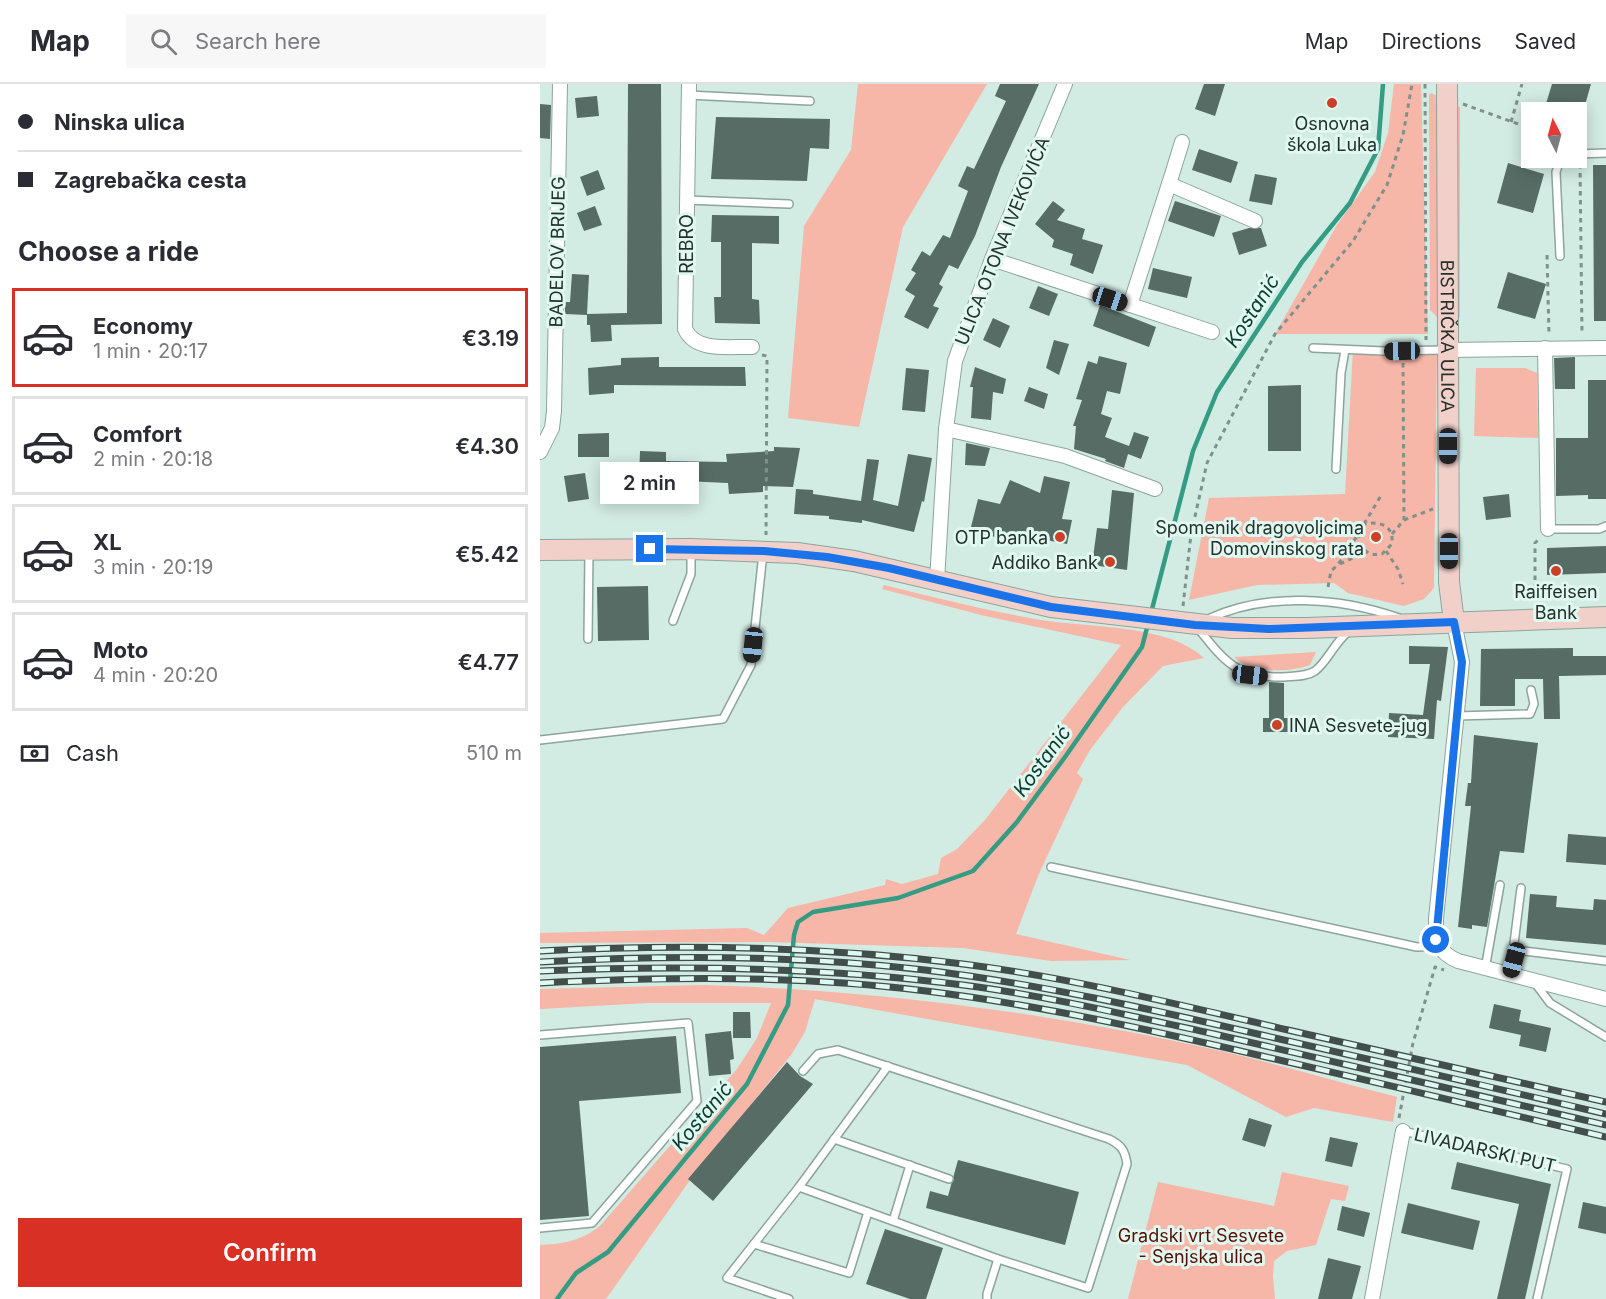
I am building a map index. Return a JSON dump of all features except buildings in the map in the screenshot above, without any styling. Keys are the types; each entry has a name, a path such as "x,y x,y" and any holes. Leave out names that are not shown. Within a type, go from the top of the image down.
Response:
{"main road":[{"name":"BISTRIČKA ULICA","path":"1448,84 1449,582 1454,622"},
{"path":"540,550 691,549 765,543 854,561 1051,607 1195,625 1269,629 1606,617"}],"street":[{"name":"BADELOV BRIJEG","path":"540,452 552,428 554,411 561,84"},
{"name":"ULICA OTONA IVEKOVIĆA","path":"937,581 946,429 955,361 992,259 1065,84"},
{"name":"REBRO","path":"688,90 686,329 689,338 700,345 752,347"},
{"path":"1130,305 1182,142"},
{"path":"1169,184 1255,221"},
{"path":"992,259 1212,332"},
{"path":"1547,348 1548,529"},
{"path":"1448,350 1606,348"},
{"path":"946,429 1065,456 1155,489"},
{"path":"1454,622 1462,662 1437,912 1437,946 1448,957 1485,969 1606,999"},
{"path":"1372,1299 1401,1127"}],"lane":[{"path":"688,90 810,101"},
{"path":"1587,154 1606,153"},
{"path":"1557,168 1560,256"},
{"path":"686,200 789,204"},
{"path":"1313,348 1448,350"},
{"path":"1336,470 1341,373 1345,350"},
{"path":"1548,529 1599,529 1606,526"},
{"path":"540,740 723,719 751,665 765,543"},
{"path":"588,639 589,548"},
{"path":"673,621 691,574 691,549"},
{"path":"1357,626 1337,642 1312,672 1301,676 1265,677 1250,675 1227,663 1195,625 1242,605 1307,602 1357,605 1416,624"},
{"path":"1457,716 1530,714 1534,704 1531,690"},
{"path":"1051,867 1417,947 1437,946"},
{"path":"1485,969 1500,885"},
{"path":"1510,975 1515,950 1521,888"},
{"path":"1515,950 1606,961"},
{"path":"1534,981 1550,1003 1606,1037"},
{"path":"540,1035 688,1023 697,1101 592,1223 540,1228"},
{"path":"799,1187 998,1259 1088,1288 1127,1164 1121,1145 1109,1139 838,1050 826,1050 818,1054 803,1071"},
{"path":"789,1299 727,1278 799,1187 888,1066"},
{"name":"LIVADARSKI PUT","path":"1401,1127 1567,1169 1537,1299"},
{"path":"834,1139 949,1179"},
{"path":"893,1221 910,1165"},
{"path":"754,1244 849,1273 867,1212"},
{"path":"985,1297 998,1259"}],"path":[{"path":"1183,606 1191,534 1207,463 1275,334 1353,241 1387,184 1403,135 1412,84"},
{"path":"1425,84 1426,342"},
{"path":"1511,122 1522,84"},
{"path":"1462,104 1521,125"},
{"path":"1578,168 1582,348"},
{"path":"1547,348 1548,255"},
{"path":"752,347 753,354 767,356 765,543"},
{"path":"1404,520 1401,362 1409,362"},
{"path":"1328,587 1331,571 1339,564 1382,494"},
{"path":"1358,534 1360,545 1366,552 1376,555 1386,551 1392,543 1392,534 1404,520 1433,509"},
{"path":"1364,524 1382,523 1392,534"},
{"path":"1535,598 1535,543 1548,529"},
{"path":"1386,551 1398,569 1402,584"},
{"path":"1339,564 1366,552"},
{"path":"1401,1127 1413,1044 1435,968 1445,970"}],"green space":[{"path":"858,84 987,84 903,227 859,427 788,418 804,226 851,150"},
{"path":"1394,84 1421,84 1428,334 1275,334 1337,225 1375,172 1388,133"},
{"path":"1431,93 1439,97 1440,317 1430,310 1429,95"},
{"path":"1454,105 1460,107 1460,317 1456,318"},
{"path":"1353,349 1437,350 1434,588 1424,599 1404,606 1348,593 1334,583 1257,585 1189,600 1209,498 1345,494"},
{"path":"1476,368 1525,368 1537,373 1538,438 1474,436"},
{"path":"884,585 1041,620 1150,633 1189,647 1204,658 1163,666 1123,707 1090,750 1077,773 1083,779 1038,876 1016,934 1130,960 1051,961 963,948 769,942 540,943 540,933 747,928 764,935 788,908 885,885 886,879 902,884 938,874 941,858 957,849 985,820 1121,645 981,615 882,589"},
{"path":"1316,652 1310,665 1281,670 1260,669 1234,657"},
{"path":"703,985 831,992 959,1005 1149,1036 1235,1054 1397,1097 1393,1122 1314,1108 1286,1117 1187,1065 815,999 805,1032 791,1055 688,1183 606,1299 540,1299 540,1245 572,1241 600,1226 737,1069 757,1038 771,1003 647,1003 540,1009 540,989"},
{"name":"Gradski vrt Sesvete - Senjska ulica","path":"1282,1172 1349,1186 1345,1201 1331,1199 1316,1245 1287,1251 1274,1261 1275,1299 1128,1299 1158,1182 1274,1206"}],"waterway":[{"name":"Kostanić","path":"1151,613 1193,451 1217,392 1302,262 1350,203 1378,149 1383,84"},
{"name":"Kostanić","path":"557,1299 576,1273 608,1252 747,1084 788,1005 794,935 798,922 813,912 898,898 973,871 1017,822 1065,757 1142,647 1148,624"}],"railway":[{"path":"540,951 752,948 857,953 963,964 1126,993 1606,1102"},
{"path":"540,962 685,957 781,959 877,965 968,976 1136,1007 1606,1114"},
{"path":"540,971 646,968 752,969 858,974 963,985 1089,1007 1214,1034 1606,1125"},
{"path":"540,983 636,979 781,980 878,986 968,997 1053,1011 1179,1037 1606,1137"}],"place":[{"name":"Osnovna škola Luka","path":"1332,103"},
{"name":"OTP banka","path":"1060,537"},
{"name":"Spomenik dragovoljcima Domovinskog rata","path":"1376,537"},
{"name":"Addiko Bank","path":"1110,562"},
{"name":"Raiffeisen Bank","path":"1556,571"},
{"name":"INA Sesvete-jug","path":"1277,725"}],"route":[{"path":"650,549 764,551 827,557 889,568 1051,607 1195,625 1269,629 1454,622 1462,652 1462,662 1437,904 1436,940"}]}
